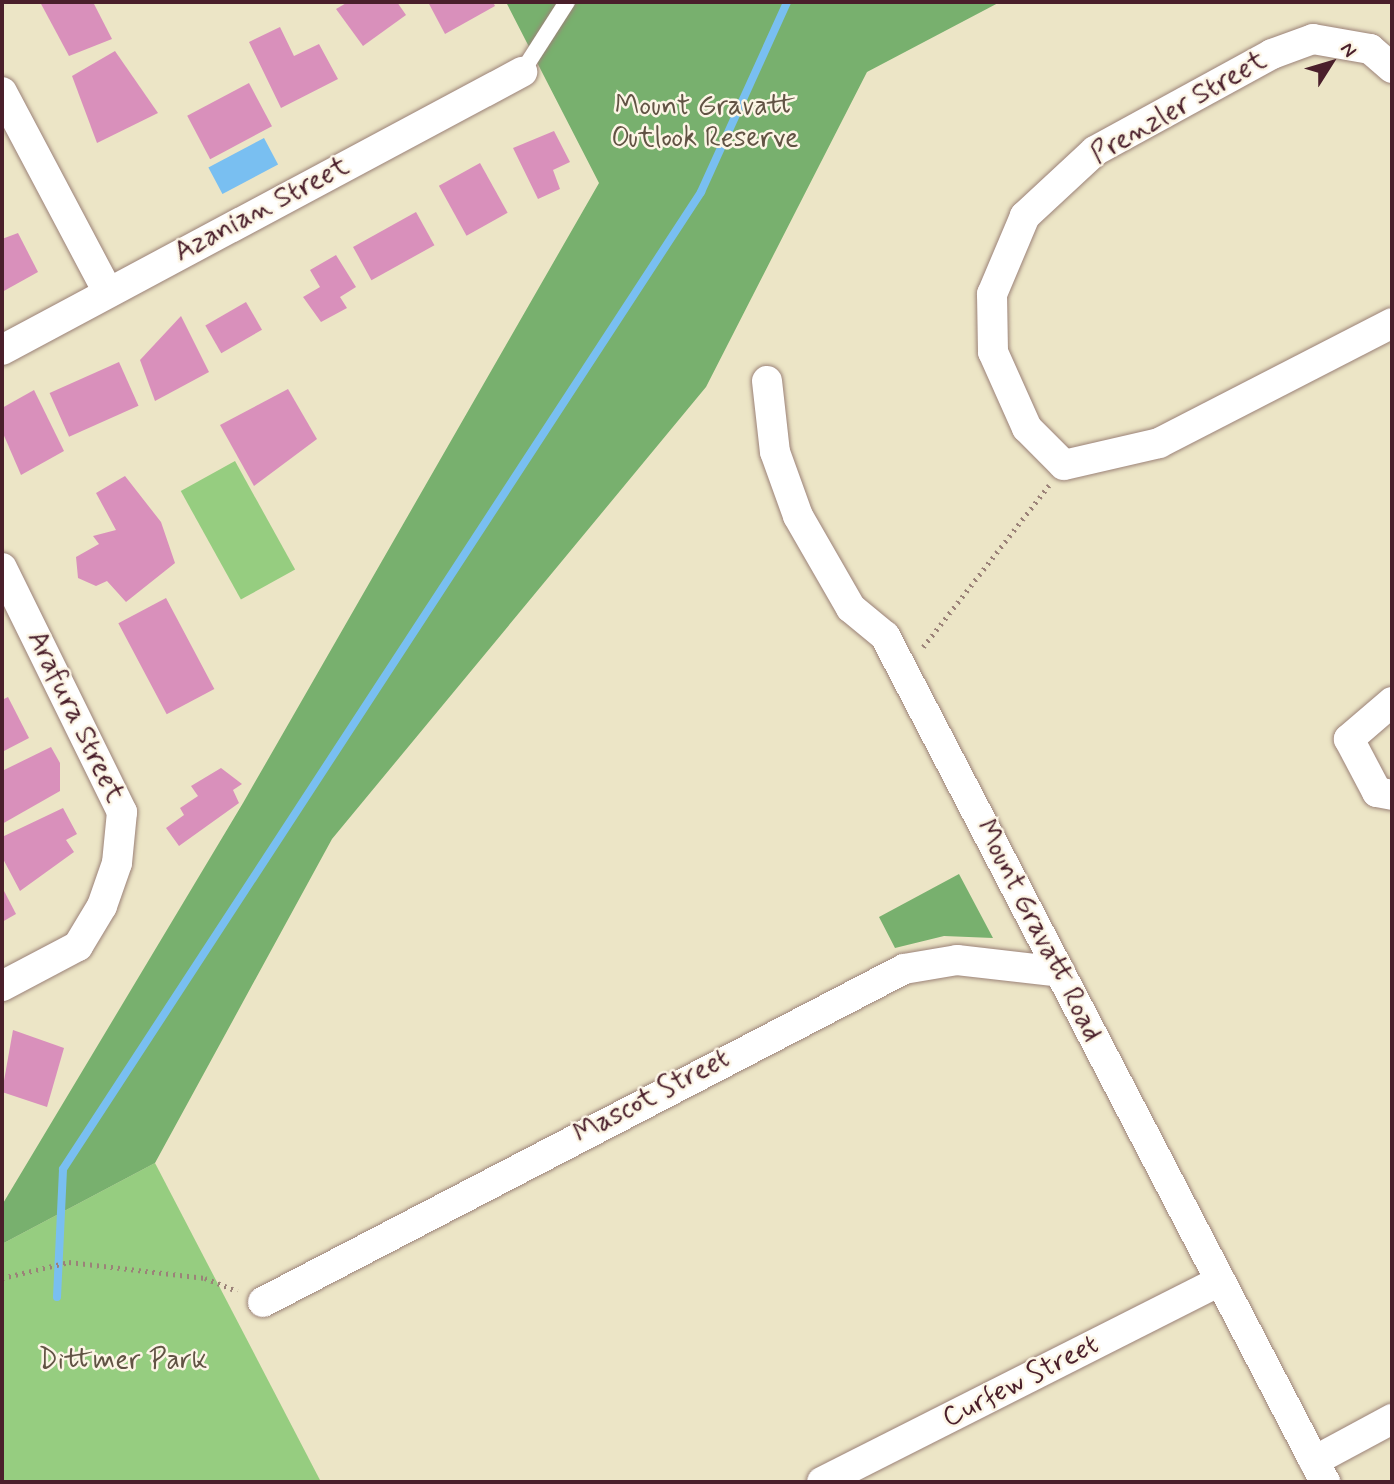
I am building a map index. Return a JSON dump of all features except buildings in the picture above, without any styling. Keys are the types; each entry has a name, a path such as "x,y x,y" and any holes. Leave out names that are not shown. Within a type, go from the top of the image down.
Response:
{"street":[{"name":"Prenzler Street","path":"1065,465 1027,428 993,352 992,294 1025,216 1096,151 1272,54 1313,39 1370,49 1392,68"},
{"name":"Azanian Street","path":"2,350 522,72"},
{"path":"2,92 108,292"},
{"path":"1065,465 1159,443 1392,323"},
{"name":"Mount Gravatt Road","path":"767,381 775,452 798,516 851,608 885,636 1319,1472"},
{"name":"Arafura Street","path":"2,568 122,812 113,874 78,946 2,986"},
{"path":"1392,702 1349,739 1377,792 1392,795"},
{"name":"Mascot Street","path":"263,1302 904,969 957,960 1060,972"},
{"name":"Curfew Street","path":"822,1482 1220,1281"},
{"path":"1319,1472 1392,1419"}],"lane":[{"path":"522,72 567,2"}],"path":[{"path":"904,672 1065,465"},
{"path":"2,1278 69,1262 205,1278 263,1302"}],"green space":[{"name":"Mount Gravatt Outlook Reserve","path":"506,2 1000,2 867,72 706,387 332,839 155,1163 2,1244 2,1205 243,803 599,183"},
{"path":"235,461 295,569 241,600 181,491"},
{"path":"959,874 993,938 944,936 895,948 879,917"},
{"name":"Dittmer Park","path":"155,1163 321,1482 2,1482 2,1244"}],"water":[{"path":"264,138 278,164 222,194 208,168"}],"waterway":[{"path":"57,1297 63,1169 701,192 787,2"}]}
